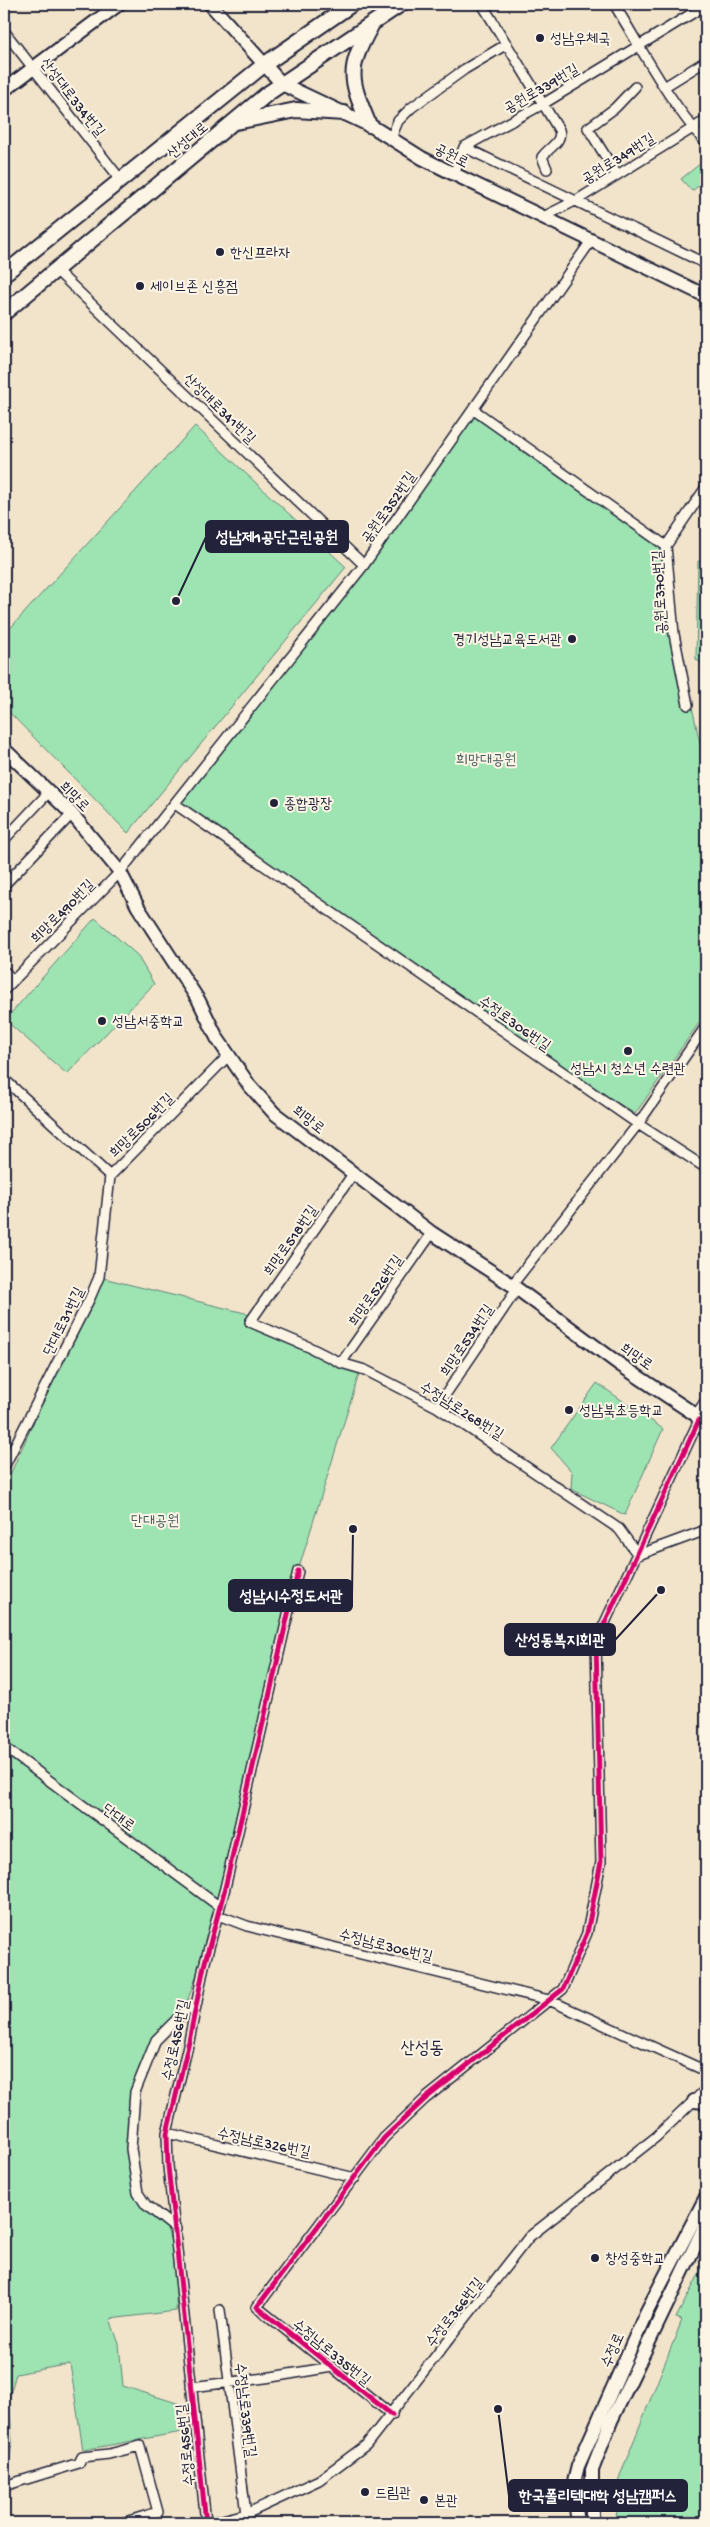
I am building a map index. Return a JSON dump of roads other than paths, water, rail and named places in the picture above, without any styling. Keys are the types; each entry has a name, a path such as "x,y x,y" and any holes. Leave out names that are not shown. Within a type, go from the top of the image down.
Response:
{"main road":[{"path":"4,90 119,4"},
{"name":"공원로","path":"210,4 282,84 369,125 454,174 706,296"},
{"name":"산성대로","path":"4,313 282,84 401,4"},
{"name":"산성대로","path":"4,274 265,64 347,6"},
{"path":"369,125 354,90 352,70 359,46 372,23"},
{"path":"233,123 296,110 344,113"},
{"name":"희망로","path":"4,749 72,814 120,872 138,907 183,975 229,1055 249,1085 274,1113 432,1233 514,1287 619,1364 700,1418 706,1432"},
{"name":"수정로","path":"578,2523 573,2486 577,2470 646,2313 706,2197"},
{"name":"수정로","path":"592,2523 592,2470 611,2421 704,2228"},
{"path":"577,2470 592,2470"}],"street":[{"path":"482,4 559,130 561,137 542,157 546,169"},
{"path":"614,4 664,87 692,128 706,144"},
{"name":"공원로339번길","path":"464,147 542,104 706,4"},
{"name":"산성대로334번길","path":"4,31 121,180"},
{"path":"391,138 398,122 411,108 465,69 507,44"},
{"path":"664,87 706,61"},
{"path":"616,175 588,128 616,108 634,87"},
{"name":"공원로349번길","path":"543,217 576,200 706,120"},
{"path":"454,174 464,147 706,264"},
{"name":"공원로352번길","path":"120,872 364,565 591,241"},
{"name":"산성대로341번길","path":"56,270 364,565"},
{"path":"474,410 666,546"},
{"name":"공원로370번길","path":"688,705 674,634 666,546 706,487"},
{"path":"4,840 49,792"},
{"name":"수정로306번길","path":"175,804 638,1124 706,1168"},
{"path":"4,885 72,814"},
{"name":"희망로490번길","path":"4,990 120,872"},
{"path":"4,971 13,980"},
{"name":"희망로534번길","path":"437,1407 514,1287 638,1124 706,1026"},
{"name":"희망로506번길","path":"4,1079 110,1176 229,1055"},
{"name":"희망로518번길","path":"250,1322 353,1174"},
{"name":"단대로31번길","path":"4,1467 99,1277 110,1176"},
{"name":"희망로526번길","path":"340,1363 432,1233"},
{"name":"수정남로268번길","path":"250,1322 309,1347 340,1363 365,1370 437,1407 619,1529 638,1555"},
{"path":"356,2178 384,2138 425,2099 563,1989 587,1933 600,1862 596,1642 638,1555 700,1418 706,1400"},
{"path":"638,1555 706,1530"},
{"name":"수정로456번길","path":"206,2523 168,2166 167,2133 298,1571"},
{"name":"단대로","path":"4,1747 219,1911"},
{"name":"수정남로306번길","path":"219,1911 247,1926 549,2000 706,2071"},
{"path":"176,2229 146,2205 138,2193 131,2149 135,2092 156,2040 190,2006 196,2003"},
{"name":"수정로366번길","path":"210,2523 246,2514 320,2480 341,2466 366,2445 529,2237 700,2101 706,2089"},
{"name":"수정남로326번길","path":"167,2133 356,2178"},
{"name":"수정남로335번길","path":"356,2178 257,2307 392,2414"},
{"name":"수정남로339번길","path":"220,2310 246,2514"},
{"name":"수정남로335번길","path":"191,2387 265,2378 332,2366"},
{"path":"4,2486 79,2463 82,2458 109,2454 140,2446 154,2516 122,2523"}],"place":[{"name":"성남우체국","path":"540,38"},
{"name":"한신프라자","path":"220,252"},
{"name":"세이브존 신흥점","path":"140,286"},
{"name":"성남제1공단근린공원","path":"176,601"},
{"name":"경기성남교육도서관","path":"572,639"},
{"name":"종합광장","path":"274,803"},
{"name":"성남서중학교","path":"102,1021"},
{"name":"성남시 청소년 수련관","path":"628,1051"},
{"name":"성남북초등학교","path":"569,1410"},
{"name":"성남시수정도서관","path":"353,1529"},
{"name":"산성동복지회관","path":"661,1590"},
{"name":"창성중학교","path":"595,2258"},
{"name":"한국폴리텍대학 성남캠퍼스","path":"498,2409"},
{"name":"드림관","path":"365,2492"},
{"name":"본관","path":"424,2500"}],"district":[{"name":"산성동","path":"422,2047"}],"park label":[{"name":"희망대공원","path":"486,759"},
{"name":"단대공원","path":"155,1520"}]}
